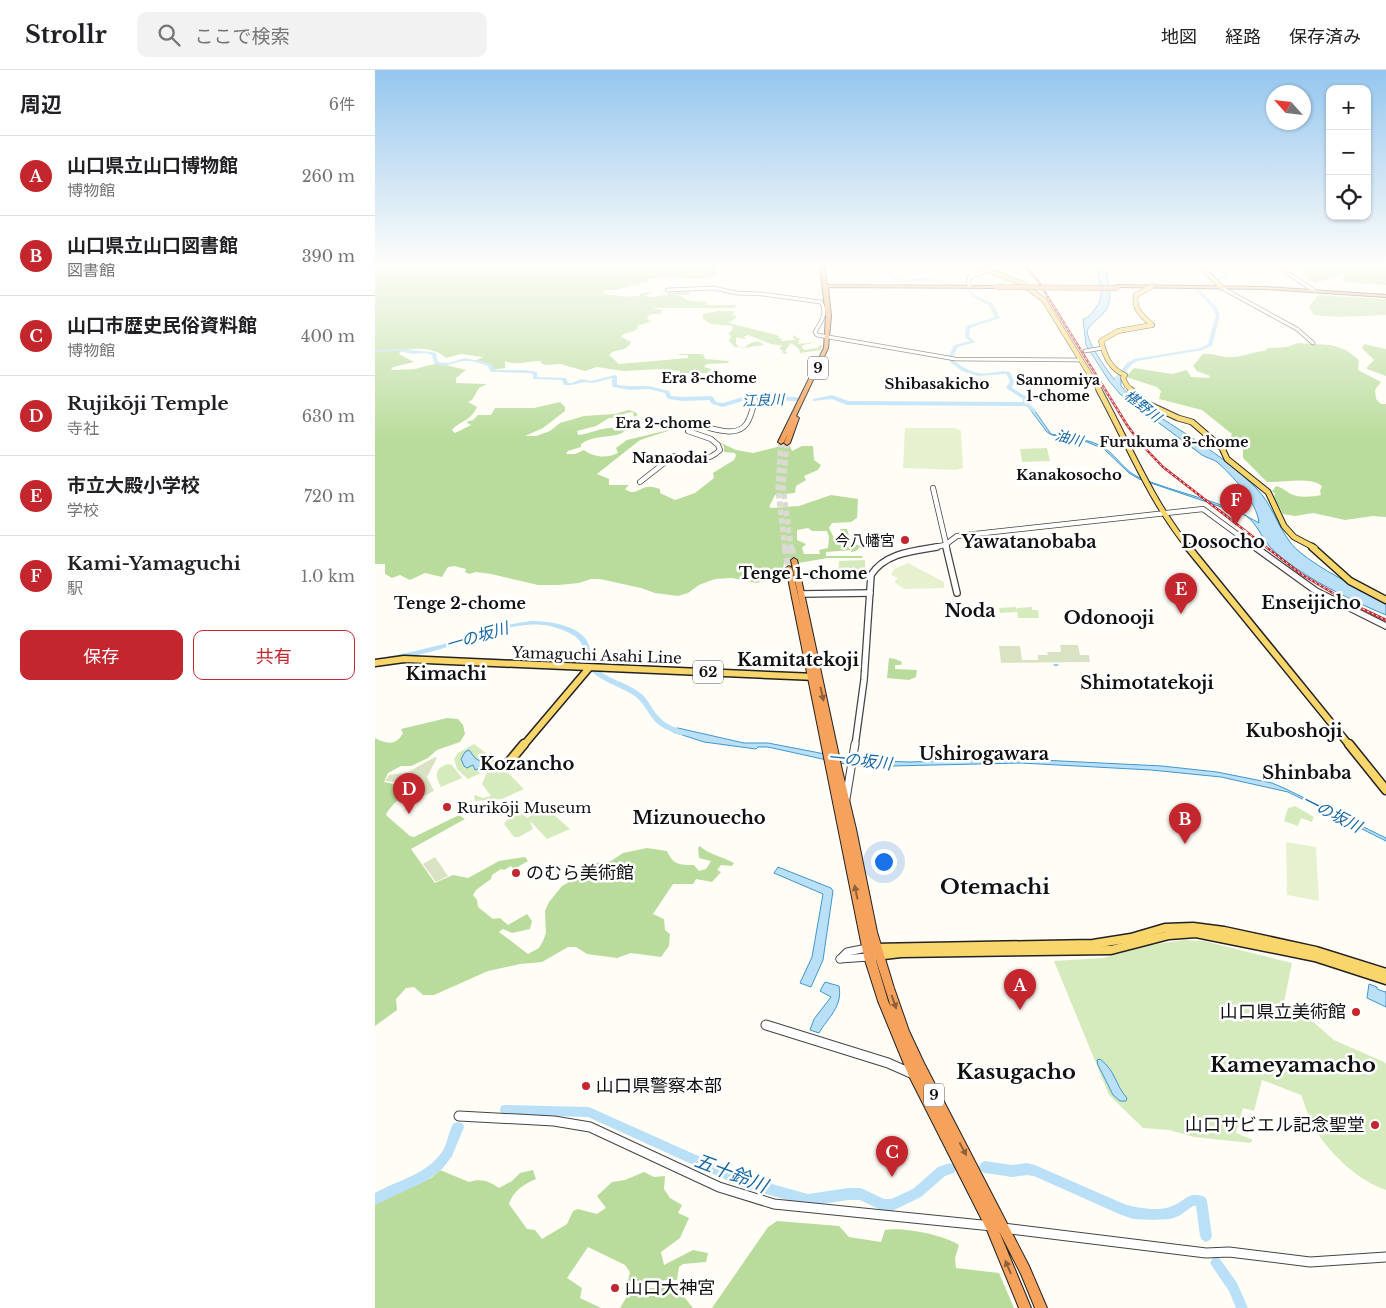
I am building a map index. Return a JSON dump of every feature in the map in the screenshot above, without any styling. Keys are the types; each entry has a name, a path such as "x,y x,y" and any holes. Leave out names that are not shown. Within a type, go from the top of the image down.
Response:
{"highway":[{"name":"9","path":"781,442 821,362 834,324"},
{"name":"9","path":"787,443 797,418 825,362 830,337"},
{"name":"9","path":"795,560 831,758 892,1026 913,1074 991,1226 1025,1308"},
{"name":"9","path":"789,568 815,677"},
{"name":"9","path":"831,758 852,829 872,932 874,952 904,1031 931,1088 1025,1270 1041,1308"}],"main road":[{"path":"1058,324 1106,404 1162,514 1386,790"},
{"path":"1151,324 1152,325 1130,328 1104,337 1101,341 1102,348 1111,366 1121,374 1127,386 1140,398 1159,410 1192,422 1222,448 1227,459 1267,490 1284,526 1294,537 1320,552 1326,560 1350,581 1386,600"},
{"name":"Yamaguchi Asahi Line","path":"375,662 404,659 815,677"},
{"path":"509,762 589,668"},
{"path":"874,952 1093,944 1131,938 1165,928 1193,926 1316,951 1386,973"},
{"path":"874,952 1111,950 1169,935 1196,933 1322,959 1386,980"}],"street":[{"path":"820,324 815,332 830,337 955,359 1081,360"},
{"path":"1288,324 1303,331 1313,343"},
{"path":"1086,351 1102,348"},
{"path":"640,482 673,456 697,461 712,458 720,450 719,446 709,438 687,431 696,426 729,432 738,431 747,424 755,400"},
{"path":"933,488 957,593"},
{"path":"845,804 853,762 864,680 871,575 877,566 886,560 905,553 945,545 957,536 1194,509 1211,512 1307,585 1340,604 1386,626"},
{"path":"801,594 870,593"},
{"path":"766,1025 888,1064 913,1074"},
{"path":"459,1116 554,1121 590,1127 719,1187 774,1204 991,1226 1205,1253 1229,1252 1310,1262 1386,1257"}],"green space":[{"path":"375,324 644,324 637,326 636,330 621,337 631,342 627,348 615,351 609,355 619,364 688,358 688,355 677,355 681,354 703,354 705,359 729,361 728,363 706,364 704,367 712,369 707,373 680,373 680,371 659,369 624,371 597,367 585,371 560,364 545,365 541,361 518,363 505,361 505,368 493,370 490,364 475,361 483,357 461,354 446,358 430,350 412,349 400,352 399,354 414,362 393,367 391,370 415,369 438,363 466,370 456,378 456,383 487,384 479,388 472,400 468,402 477,407 471,416 452,430 455,433 471,425 466,422 473,420 478,415 491,415 495,408 534,408 560,402 565,407 565,411 543,428 525,436 536,436 550,431 560,423 584,416 614,414 629,410 635,412 638,415 634,417 633,412 626,413 621,417 609,418 596,426 577,431 578,435 602,429 620,428 623,426 623,419 636,421 620,434 590,439 581,444 581,447 568,451 566,454 575,454 584,450 596,456 609,456 618,453 616,448 627,440 677,428 640,440 597,474 609,479 609,485 629,485 625,489 631,492 653,487 660,489 660,493 675,500 695,493 714,478 713,473 734,460 735,453 724,452 724,446 719,442 736,450 753,453 785,445 790,446 792,451 802,446 813,446 814,460 821,465 818,470 804,476 806,480 796,486 795,493 775,495 769,507 799,506 831,495 858,499 857,518 851,522 832,523 829,528 836,542 846,542 846,537 842,536 840,529 847,529 851,543 861,546 856,551 851,552 851,550 826,552 826,556 863,556 862,558 828,558 798,563 796,559 784,563 782,573 757,583 732,578 715,579 678,596 655,593 600,579 559,585 538,585 491,574 476,572 469,574 465,572 466,569 454,566 448,567 442,577 425,573 410,580 400,575 392,578 385,574 385,564 375,564","holes":["808,528 812,531 827,531 829,537 828,548 819,550 820,554 804,554 802,548 806,544 797,540 797,530"]},
{"path":"711,324 732,324 777,335 779,336 778,338 782,339 781,341 795,340 792,335 801,339 798,344 817,342 803,345 804,350 817,348 822,344 821,350 800,353 799,349 791,343 785,351 788,354 782,353 783,351 779,348 783,346 771,344 748,335 743,337 748,340 736,337 736,344 739,347 747,347 755,342 764,345 748,347 750,348 735,347 729,341 731,336 728,334 733,326"},
{"path":"1298,343 1331,345 1346,350 1359,360 1358,370 1381,382 1375,390 1376,399 1381,404 1386,404 1386,517 1373,516 1345,520 1313,513 1295,516 1283,514 1274,498 1275,493 1272,492 1276,486 1291,494 1306,497 1321,495 1322,486 1310,481 1267,482 1243,458 1243,447 1230,437 1232,434 1202,410 1159,399 1161,391 1157,387 1126,377 1134,368 1172,374 1187,370 1191,377 1209,378 1210,376 1197,371 1193,366 1203,354 1236,357 1265,351 1268,348 1287,347"},
{"path":"1364,344 1386,349 1386,376 1367,369 1374,360 1362,348"},
{"path":"905,428 955,428 961,431 963,468 956,470 903,468"},
{"path":"1047,448 1050,461 1022,462 1020,449"},
{"path":"865,560 865,573 838,574 839,561"},
{"path":"908,563 944,582 944,588 904,589 895,583 898,578 891,575 894,569"},
{"path":"1016,607 1017,611 1017,608 1032,607 1032,610 1038,610 1039,618 1018,618 1017,612 1000,613 999,608"},
{"path":"1060,645 1078,645 1080,655 1089,655 1090,662 1001,663 999,646 1020,646 1022,660 1038,660 1038,655 1048,655 1047,652 1061,652"},
{"path":"889,658 902,662 901,665 895,665 895,669 917,670 916,677 909,680 887,678"},
{"path":"447,718 458,719 463,725 465,734 460,742 437,750 428,758 411,766 401,766 388,773 384,782 403,786 406,789 386,814 410,836 414,837 459,815 465,819 411,849 435,883 453,875 468,878 499,861 525,857 528,861 514,869 511,866 504,870 501,869 492,875 491,879 476,890 473,895 477,900 478,907 493,919 500,918 508,925 527,914 532,921 530,929 512,933 503,929 499,932 528,954 539,948 543,941 546,933 545,911 549,902 562,886 587,872 597,863 611,861 623,853 647,848 667,851 674,862 694,865 699,871 706,869 711,861 699,858 698,848 700,846 734,863 732,866 721,865 717,870 721,872 712,882 696,879 693,884 673,884 653,914 664,919 665,930 670,934 669,946 661,957 631,953 617,958 587,954 576,947 568,947 542,962 520,964 488,971 434,995 423,995 414,987 406,988 396,999 397,1010 375,1026 375,738 391,743 397,740 403,733 401,729"},
{"path":"474,744 499,761 494,763 496,766 489,770 484,768 483,772 468,779 457,769 454,759 458,753"},
{"path":"435,757 437,758 427,777 434,791 424,796 417,794 409,783 385,781 389,775 408,772"},
{"path":"448,764 452,765 462,778 441,787 437,773 440,768"},
{"path":"501,766 524,789 502,799 475,801 475,795 483,798 491,796 482,784 486,774"},
{"path":"1295,806 1314,817 1312,822 1301,818 1298,826 1284,821 1288,808"},
{"path":"545,807 570,829 547,839 530,821 533,829 519,837 514,837 504,824 509,817 520,811 527,818"},
{"path":"1286,842 1316,847 1319,901 1287,895"},
{"path":"435,857 448,876 436,882 423,864"},
{"path":"1184,940 1204,941 1292,963 1283,1007 1309,1018 1334,1040 1386,1064 1386,1190 1356,1174 1329,1149 1309,1118 1301,1095 1262,1080 1254,1111 1243,1108 1236,1133 1253,1140 1250,1143 1194,1137 1169,1130 1143,1128 1109,1095 1054,961 1103,958 1151,945"},
{"path":"440,1170 469,1182 485,1181 499,1188 512,1181 520,1173 533,1170 536,1179 520,1188 513,1195 509,1204 527,1229 535,1230 542,1239 567,1224 573,1211 578,1209 597,1214 606,1208 597,1196 612,1182 625,1180 644,1172 654,1177 665,1176 664,1189 670,1198 682,1205 678,1213 689,1218 680,1238 661,1252 664,1265 693,1250 708,1253 706,1262 683,1264 679,1267 677,1280 628,1281 630,1272 625,1265 588,1247 567,1278 582,1288 580,1298 601,1308 375,1308 375,1205 431,1178"},
{"path":"777,1221 839,1226 849,1237 881,1242 885,1230 893,1229 934,1235 952,1241 959,1245 955,1258 956,1268 999,1273 1014,1308 712,1308 768,1227"},
{"path":"632,1288 677,1288 693,1308 620,1308"}],"water":[{"name":"椹野川","path":"1084,324 1093,324 1088,329 1089,339 1114,379 1121,376 1121,386 1133,399 1228,463 1262,494 1285,535 1297,550 1320,567 1386,601 1386,615 1325,586 1282,558 1271,548 1253,522 1246,516 1259,523 1254,506 1230,474 1217,462 1202,455 1120,394 1109,381 1086,345"},
{"path":"1026,404 1035,411 1051,434 1080,439 1100,445 1138,477 1243,514 1139,479 1129,473 1104,449 1082,440 1052,435 1047,432"},
{"path":"678,728 744,743 768,743 856,760 908,762 1021,759 1162,766 1217,772 1272,783 1386,838 1386,841 1288,792 1221,777 1151,770 1021,763 892,766 845,764 768,747 758,747 756,749 704,742 673,732 674,729"},
{"path":"469,750 484,766 475,770 473,765 467,768 464,766 461,759 465,752"},
{"path":"778,867 831,888 833,891 823,960 811,987 800,983 812,957 823,894 774,873"},
{"path":"825,982 839,986 840,993 837,1006 819,1033 810,1030 814,1019 831,997 820,991"},
{"path":"1369,984 1377,987 1377,989 1386,991 1386,1007 1367,998"},
{"path":"1100,1059 1109,1068 1127,1098 1126,1101 1120,1101 1113,1095 1098,1065 1097,1060"}],"waterway":[{"name":"油川","path":"979,324 968,327 967,337 974,342 956,346 951,356 952,362 964,370 978,375 1008,373 1012,381 1009,388 1025,398 1026,403 1034,411"},
{"path":"1117,379 1129,364 1136,360 1202,349 1210,345 1216,324"},
{"name":"江良川","path":"375,351 425,352 434,354 436,363 449,364 465,359 490,365 492,371 530,372 535,373 535,378 564,379 566,384 573,384 581,380 589,381"},
{"name":"江良川","path":"593,382 615,376 615,386 630,388 649,387 667,392 669,397 682,399 711,398 714,403 723,405 746,398 797,399"},
{"name":"江良川","path":"815,400 832,397 847,403 1026,404"},
{"name":"一の坂川","path":"387,659 417,653 513,625 548,623 564,628 579,636 584,641 589,663 597,672 634,692 660,723 682,733"},
{"name":"五十鈴川","path":"505,1110 589,1112 742,1181 808,1200 861,1194 883,1205 892,1205 917,1193 942,1171 950,1169"},
{"name":"五十鈴川","path":"375,1199 431,1171 446,1156 458,1127"},
{"name":"五十鈴川","path":"985,1167 1012,1171 1027,1169 1035,1171 1133,1213 1165,1214 1175,1212 1193,1200 1201,1201 1206,1236"},
{"name":"五十鈴川","path":"1216,1263 1233,1287 1242,1308"}],"tunnel":[{"path":"781,442 778,490 785,548"},
{"path":"787,443 783,487 791,548"},
{"path":"785,547 789,568"},
{"path":"791,547 794,560"}],"railway":[{"path":"1064,324 1127,425 1141,444 1163,467 1301,574 1348,602 1386,620"}],"place":[{"name":"Kami-Yamaguchi","path":"1236,525"},
{"name":"今八幡宮","path":"905,540"},
{"name":"市立大殿小学校","path":"1181,614"},
{"name":"Rurikōji Museum","path":"447,807"},
{"name":"Rujikōji Temple","path":"409,814"},
{"name":"山口県立山口図書館","path":"1185,844"},
{"name":"のむら美術館","path":"516,873"},
{"name":"山口県立山口博物館","path":"1020,1010"},
{"name":"山口県立美術館","path":"1356,1012"},
{"name":"山口県警察本部","path":"586,1086"},
{"name":"山口サビエル記念聖堂","path":"1375,1125"},
{"name":"山口市歴史民俗資料館","path":"892,1177"},
{"name":"山口大神宮","path":"615,1288"}],"district":[{"name":"Era 3-chome","path":"709,378"},
{"name":"Shibasakicho","path":"937,383"},
{"name":"Sannomiya 1-chome","path":"1058,388"},
{"name":"Era 2-chome","path":"663,423"},
{"name":"Furukuma 3-chome","path":"1174,442"},
{"name":"Nanaodai","path":"670,457"},
{"name":"Kanakosocho","path":"1069,474"},
{"name":"Yawatanobaba","path":"1029,542"},
{"name":"Dosocho","path":"1223,542"},
{"name":"Tenge 1-chome","path":"803,573"},
{"name":"Tenge 2-chome","path":"460,603"},
{"name":"Enseijicho","path":"1311,603"},
{"name":"Noda","path":"970,611"},
{"name":"Odonooji","path":"1109,618"},
{"name":"Kamitatekoji","path":"798,660"},
{"name":"Kimachi","path":"446,674"},
{"name":"Shimotatekoji","path":"1147,683"},
{"name":"Kuboshoji","path":"1294,731"},
{"name":"Ushirogawara","path":"984,754"},
{"name":"Kozancho","path":"527,764"},
{"name":"Shinbaba","path":"1307,773"},
{"name":"Mizunouecho","path":"699,818"},
{"name":"Otemachi","path":"995,887"},
{"name":"Kameyamacho","path":"1293,1065"},
{"name":"Kasugacho","path":"1016,1072"}]}
